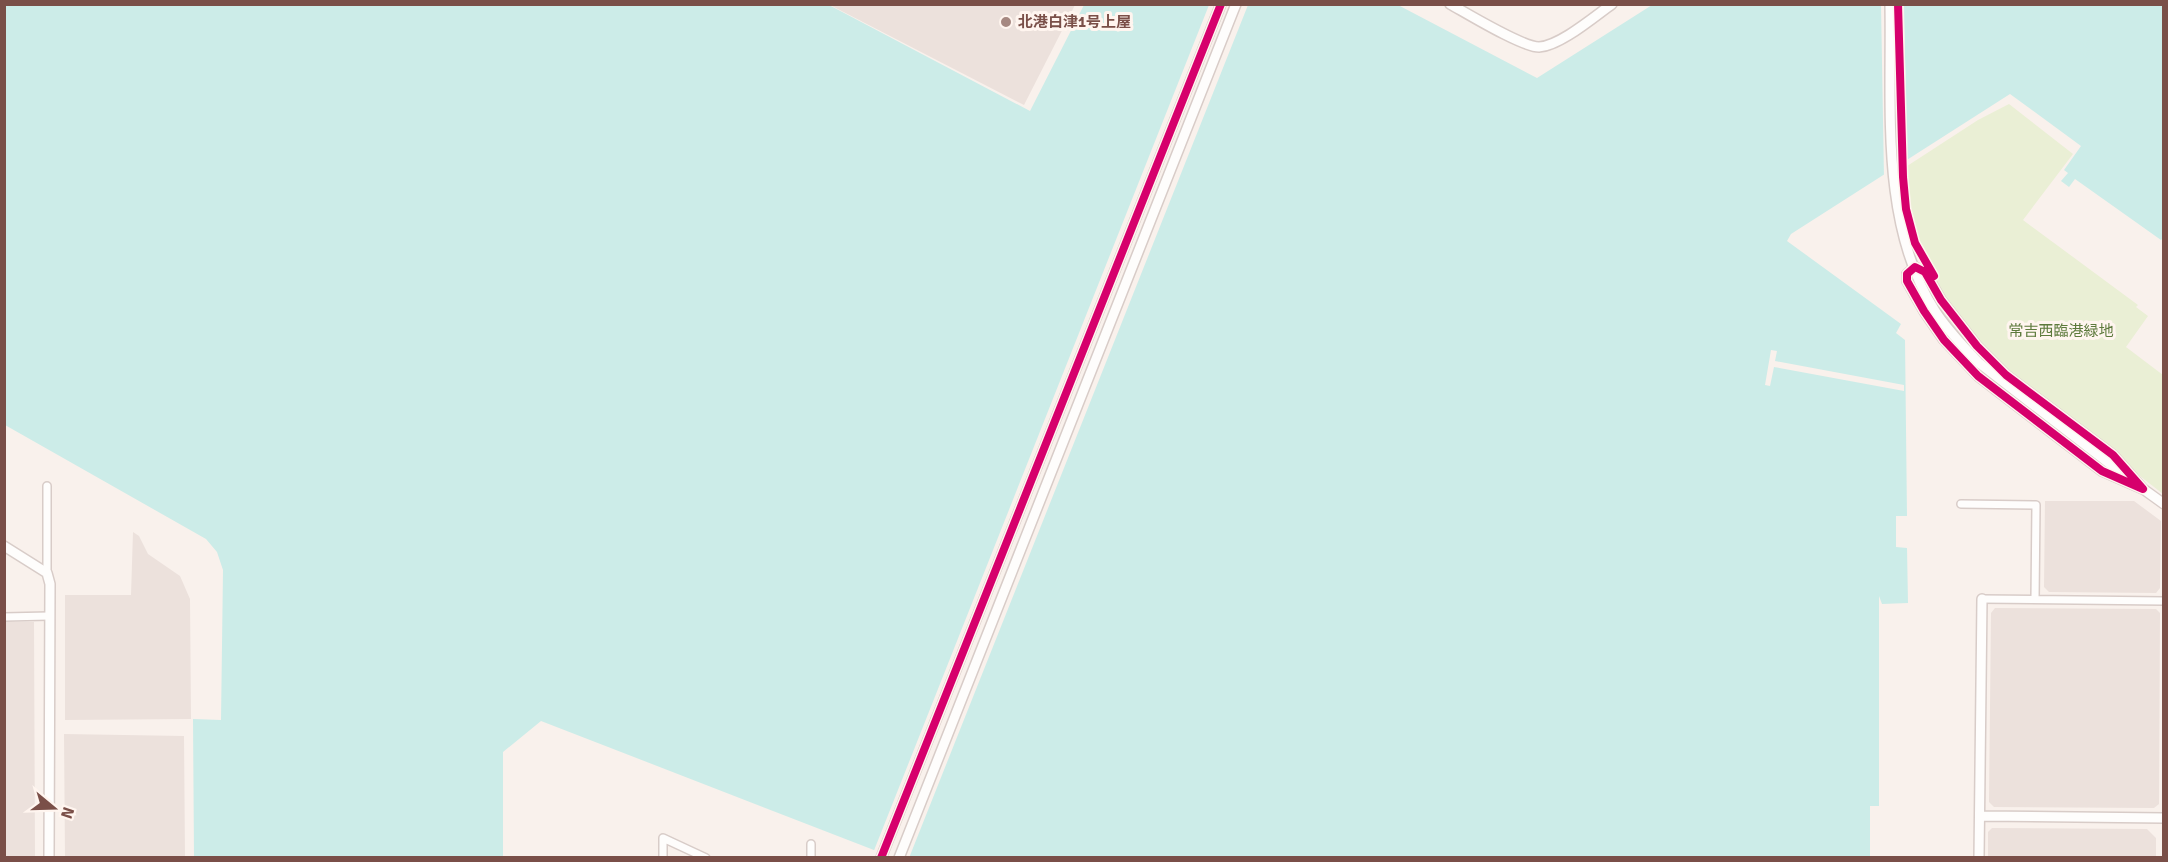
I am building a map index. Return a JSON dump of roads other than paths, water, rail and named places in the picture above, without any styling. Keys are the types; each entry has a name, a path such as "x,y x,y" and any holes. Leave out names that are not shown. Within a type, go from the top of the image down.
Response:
{"street":[{"path":"881,858 1221,4"},
{"path":"899,858 1236,4"},
{"path":"1450,4 1523,42 1539,47 1557,41 1612,4"},
{"path":"1890,4 1893,164 1900,222 1918,276 1935,311 1979,363 2163,504"},
{"path":"1915,267 1922,269 1954,318 1977,346 2006,375 2113,455 2143,489 2102,471 1978,376 1944,340 1924,311 1907,281 1909,271 1915,267"},
{"path":"47,486 46,573 50,584 49,858"},
{"path":"1961,504 2036,505 2035,599"},
{"path":"4,546 46,573"},
{"path":"1979,858 1982,599 2163,601"},
{"path":"4,617 49,616"},
{"path":"1980,816 2163,818"},
{"path":"663,858 663,838 706,858"},
{"path":"811,844 811,858"}],"water":[{"path":"5,5 829,5 1030,111 1084,5 1398,5 1537,78 1652,5 2163,5 2164,237 2161,240 2075,179 2069,187 2061,181 2068,173 2064,170 2081,146 2010,94 1791,234 1787,241 1901,324 1896,333 1905,340 1907,516 1896,516 1896,547 1907,548 1908,603 1882,604 1879,596 1879,806 1870,806 1870,857 892,857 541,721 503,752 503,857 194,857 193,719 221,720 223,570 217,552 206,539 5,425"}],"place":[{"name":"北港白津1号上屋","path":"1006,22"}],"park label":[{"name":"常吉西臨港緑地","path":"2061,331"}]}
